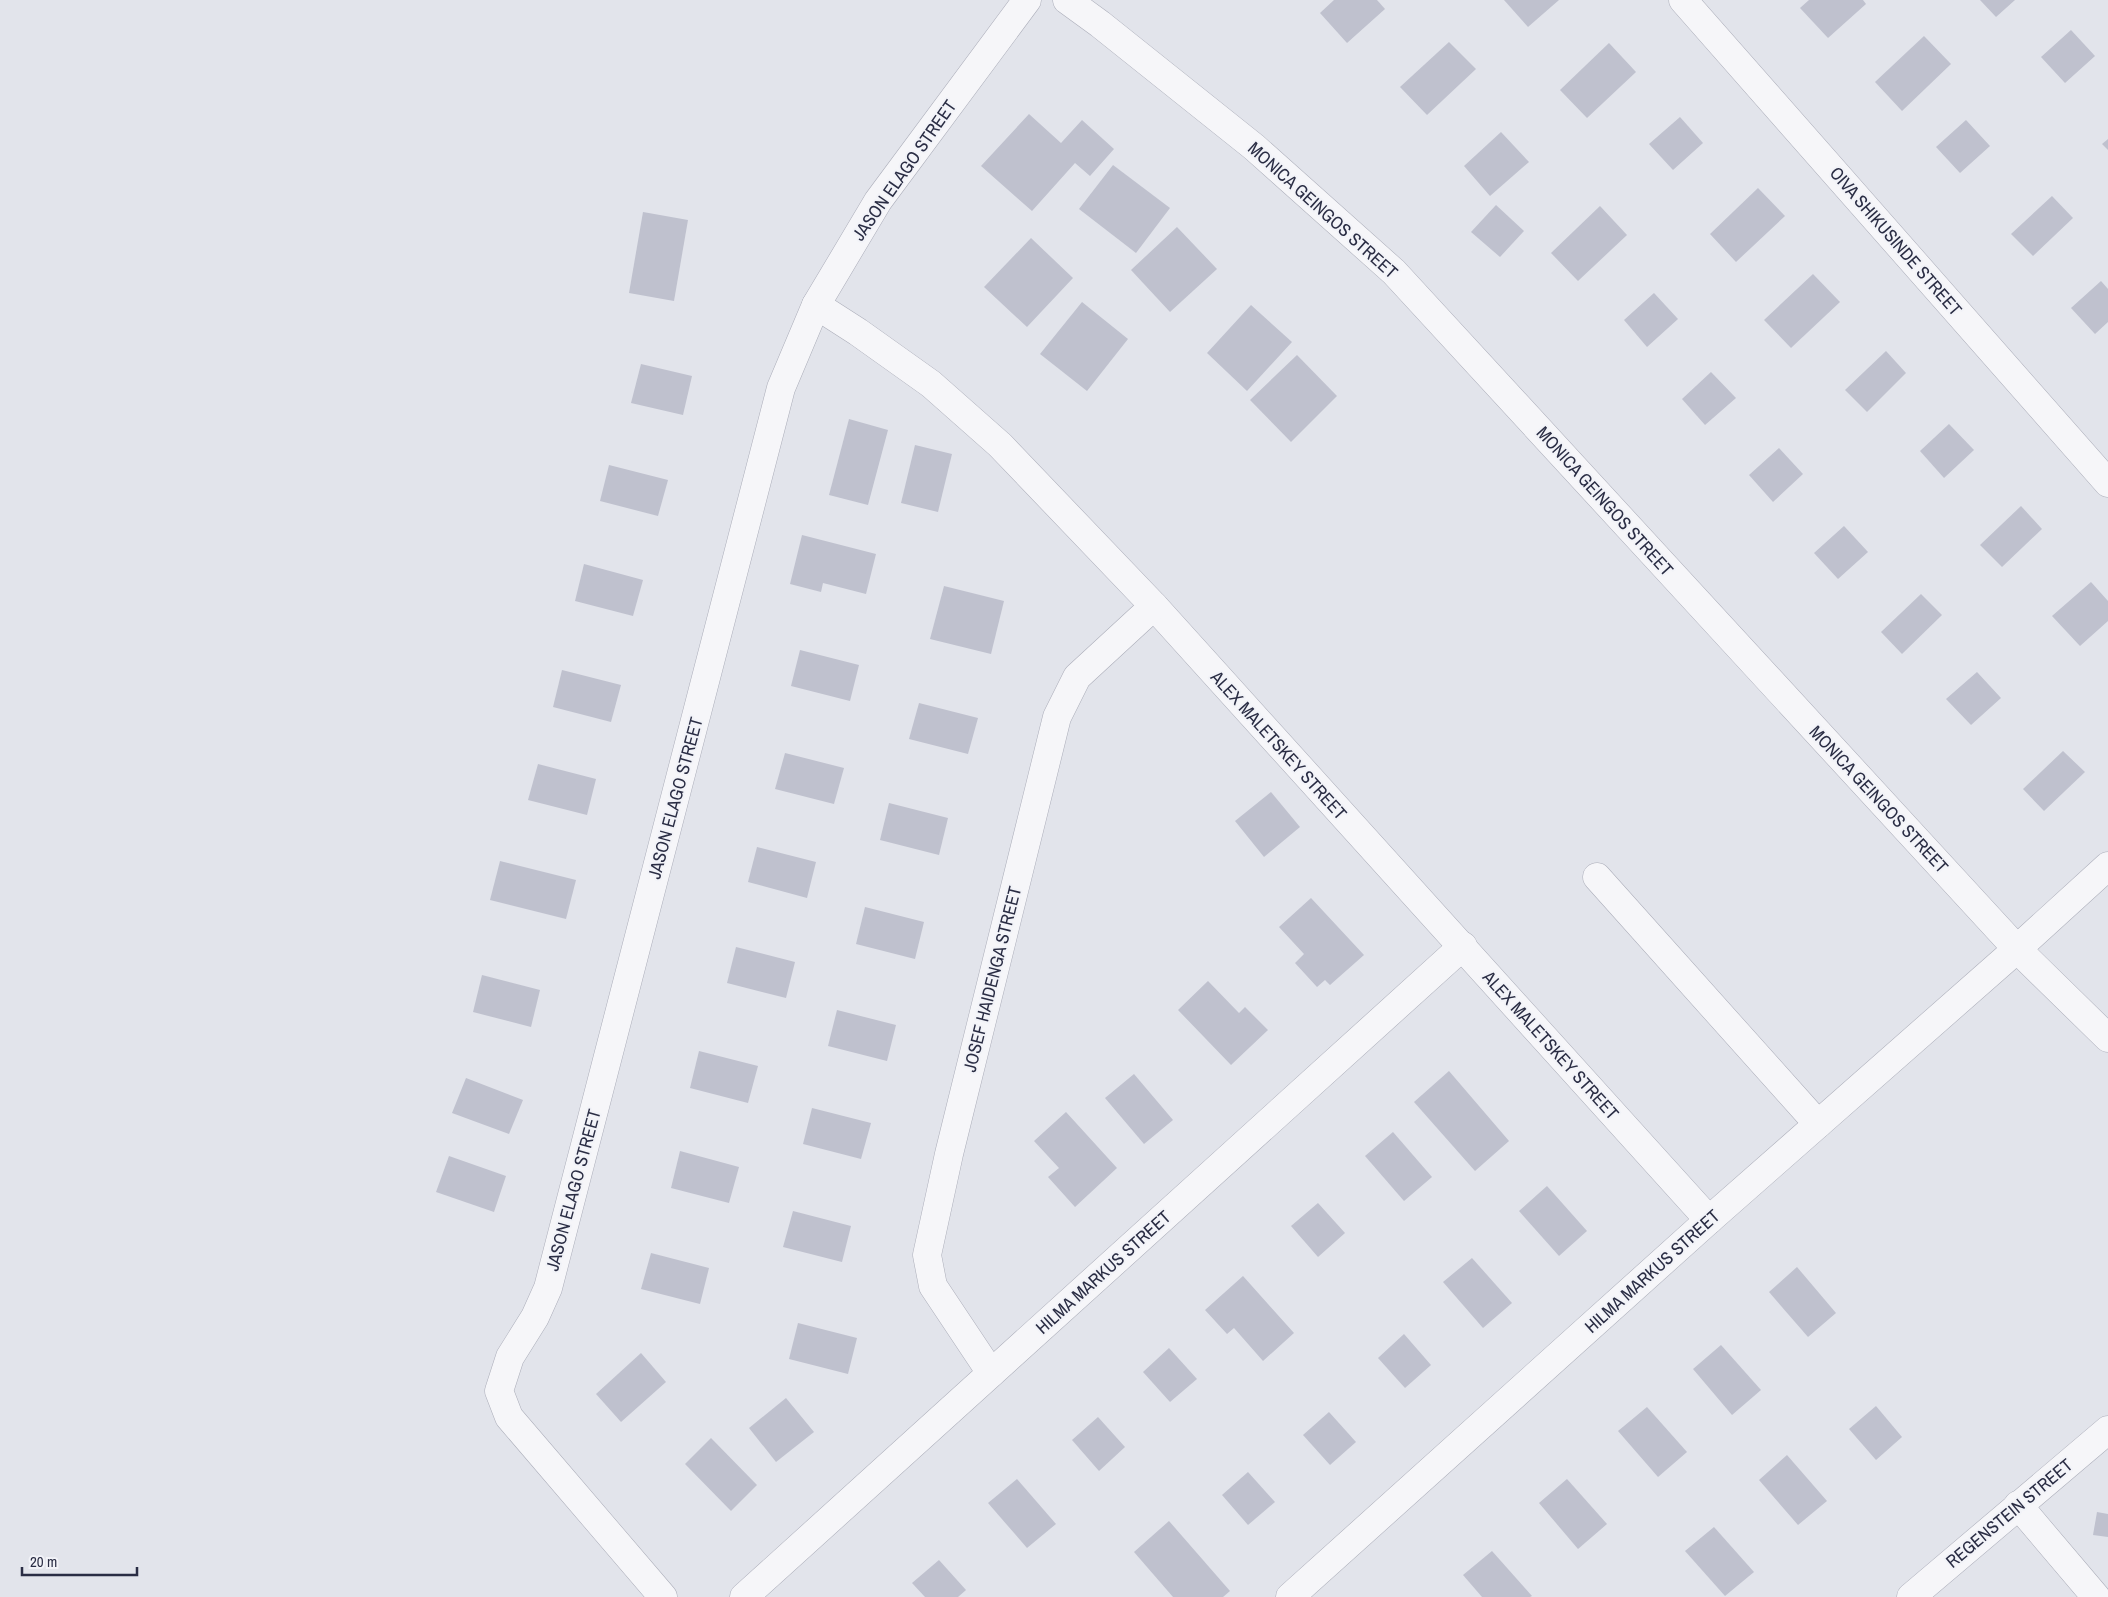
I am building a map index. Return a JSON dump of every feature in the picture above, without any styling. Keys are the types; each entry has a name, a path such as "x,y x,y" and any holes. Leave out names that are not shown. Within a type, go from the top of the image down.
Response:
{"street":[{"name":"JASON ELAGO STREET","path":"663,1597 509,1417 499,1391 510,1357 535,1317 548,1288 781,388 816,305 878,201 1028,0"},
{"name":"MONICA GEINGOS STREET","path":"1067,0 1100,24 1254,147 1394,272 2018,948 2108,1038"},
{"name":"OIVA SHIKUSINDE STREET","path":"1683,0 2108,483"},
{"name":"ALEX MALETSKEY STREET","path":"816,305 858,332 931,384 1000,445 1154,606 1709,1220"},
{"name":"JOSEF HAIDENGA STREET","path":"991,1373 933,1286 927,1255 949,1154 1057,717 1077,676 1154,606"},
{"name":"HILMA MARKUS STREET","path":"1290,1597 1709,1220 2018,948 2108,866"},
{"path":"1597,877 1818,1124"},
{"name":"HILMA MARKUS STREET","path":"744,1597 1463,946"},
{"name":"REGENSTEIN STREET","path":"1911,1597 2108,1430"},
{"path":"2018,1505 2096,1597"}],"building":[{"path":"1334,0 1377,0 1385,9 1347,43 1320,13"},
{"path":"1504,0 1559,0 1528,27"},
{"path":"1809,0 1863,0 1866,4 1828,38 1800,8"},
{"path":"1980,0 2015,0 1996,17"},
{"path":"2071,30 2095,56 2065,83 2041,57"},
{"path":"1924,36 1951,64 1902,111 1875,82"},
{"path":"1449,42 1476,69 1427,115 1400,87"},
{"path":"1609,43 1636,72 1587,118 1560,90"},
{"path":"1029,114 1061,143 1082,120 1114,149 1090,176 1075,163 1032,211 981,166"},
{"path":"1680,117 1703,143 1673,170 1649,144"},
{"path":"1966,120 1990,146 1960,173 1936,147"},
{"path":"1501,132 1529,162 1490,196 1464,166"},
{"path":"2108,139 2108,150 2102,144"},
{"path":"1113,165 1170,208 1136,253 1079,209"},
{"path":"1758,188 1785,216 1736,262 1710,234"},
{"path":"2052,196 2073,218 2033,256 2011,234"},
{"path":"1496,205 1524,231 1500,257 1471,232"},
{"path":"1600,206 1627,235 1578,281 1551,253"},
{"path":"643,212 688,220 674,301 629,293"},
{"path":"1177,227 1217,269 1170,312 1131,270"},
{"path":"1031,238 1073,278 1027,327 984,287"},
{"path":"1813,274 1840,302 1791,348 1764,320"},
{"path":"2101,281 2108,289 2108,322 2095,334 2071,308"},
{"path":"1654,293 1678,319 1647,347 1624,320"},
{"path":"1082,302 1128,339 1087,391 1040,354"},
{"path":"1251,305 1292,342 1247,391 1207,353"},
{"path":"1886,351 1906,373 1867,412 1845,390"},
{"path":"1297,355 1337,396 1291,442 1250,400"},
{"path":"641,364 692,376 683,415 631,403"},
{"path":"1711,372 1736,398 1705,425 1682,399"},
{"path":"849,419 888,430 868,505 829,495"},
{"path":"1949,424 1974,450 1944,478 1920,451"},
{"path":"915,445 952,454 938,512 901,503"},
{"path":"1779,448 1803,474 1773,502 1749,475"},
{"path":"609,465 668,480 658,516 600,501"},
{"path":"2021,506 2042,529 2002,567 1980,545"},
{"path":"1844,526 1868,552 1838,579 1814,553"},
{"path":"802,535 876,554 866,594 823,583 821,592 790,584"},
{"path":"584,564 643,580 633,616 575,601"},
{"path":"2091,582 2108,601 2108,621 2080,646 2052,616"},
{"path":"944,586 1004,601 991,654 930,639"},
{"path":"1921,594 1942,615 1902,654 1881,632"},
{"path":"800,650 859,665 850,701 791,686"},
{"path":"562,670 621,685 611,722 553,707"},
{"path":"1977,672 2001,698 1971,725 1946,699"},
{"path":"919,703 978,718 968,754 909,739"},
{"path":"2063,751 2085,772 2044,811 2023,789"},
{"path":"785,753 844,768 834,804 775,789"},
{"path":"538,764 596,779 587,815 528,800"},
{"path":"1271,792 1300,827 1264,857 1235,821"},
{"path":"889,803 948,818 939,855 880,840"},
{"path":"757,847 816,862 807,898 748,882"},
{"path":"500,861 576,880 566,919 490,900"},
{"path":"1311,898 1364,955 1330,985 1325,980 1317,987 1295,963 1304,954 1279,927"},
{"path":"865,907 924,922 915,959 856,944"},
{"path":"736,947 795,962 786,998 727,983"},
{"path":"482,975 540,990 531,1027 473,1012"},
{"path":"1208,981 1239,1013 1245,1007 1268,1030 1231,1065 1178,1010"},
{"path":"837,1010 896,1025 887,1061 828,1046"},
{"path":"699,1051 758,1066 748,1103 690,1088"},
{"path":"1449,1071 1509,1141 1475,1171 1414,1102"},
{"path":"1134,1074 1173,1120 1144,1144 1105,1098"},
{"path":"466,1078 523,1100 509,1134 452,1113"},
{"path":"812,1108 871,1123 861,1159 803,1144"},
{"path":"1066,1112 1117,1168 1075,1207 1048,1177 1059,1168 1034,1141"},
{"path":"1393,1132 1432,1177 1404,1201 1365,1156"},
{"path":"680,1151 739,1167 729,1203 671,1188"},
{"path":"449,1156 506,1176 494,1212 436,1192"},
{"path":"1547,1186 1587,1231 1559,1256 1519,1211"},
{"path":"1318,1203 1345,1233 1318,1257 1291,1226"},
{"path":"793,1211 851,1226 842,1262 783,1247"},
{"path":"651,1253 709,1268 700,1304 641,1289"},
{"path":"1472,1258 1512,1303 1483,1328 1443,1282"},
{"path":"1797,1267 1836,1313 1808,1337 1769,1292"},
{"path":"1243,1276 1294,1333 1263,1361 1234,1328 1227,1334 1205,1310"},
{"path":"798,1323 857,1338 848,1374 789,1359"},
{"path":"1404,1334 1431,1365 1405,1388 1378,1358"},
{"path":"1721,1345 1761,1390 1732,1415 1693,1369"},
{"path":"1169,1348 1197,1379 1170,1402 1143,1372"},
{"path":"641,1353 666,1382 621,1422 596,1394"},
{"path":"786,1398 814,1432 776,1462 749,1428"},
{"path":"1876,1406 1902,1437 1876,1460 1849,1429"},
{"path":"1647,1407 1687,1452 1658,1477 1618,1431"},
{"path":"1329,1412 1356,1442 1330,1465 1303,1435"},
{"path":"1098,1417 1125,1447 1099,1471 1072,1440"},
{"path":"711,1438 757,1485 731,1511 685,1464"},
{"path":"1787,1455 1827,1501 1798,1525 1759,1480"},
{"path":"1248,1472 1275,1502 1248,1525 1222,1495"},
{"path":"1017,1479 1056,1524 1027,1548 988,1503"},
{"path":"1567,1479 1607,1524 1578,1549 1539,1503"},
{"path":"2097,1512 2108,1514 2108,1537 2093,1535"},
{"path":"1169,1521 1230,1591 1223,1597 1173,1597 1134,1552"},
{"path":"1714,1527 1754,1572 1725,1596 1685,1551"},
{"path":"1492,1551 1532,1596 1482,1597 1463,1575"},
{"path":"939,1560 966,1590 958,1597 925,1597 912,1583"}]}
